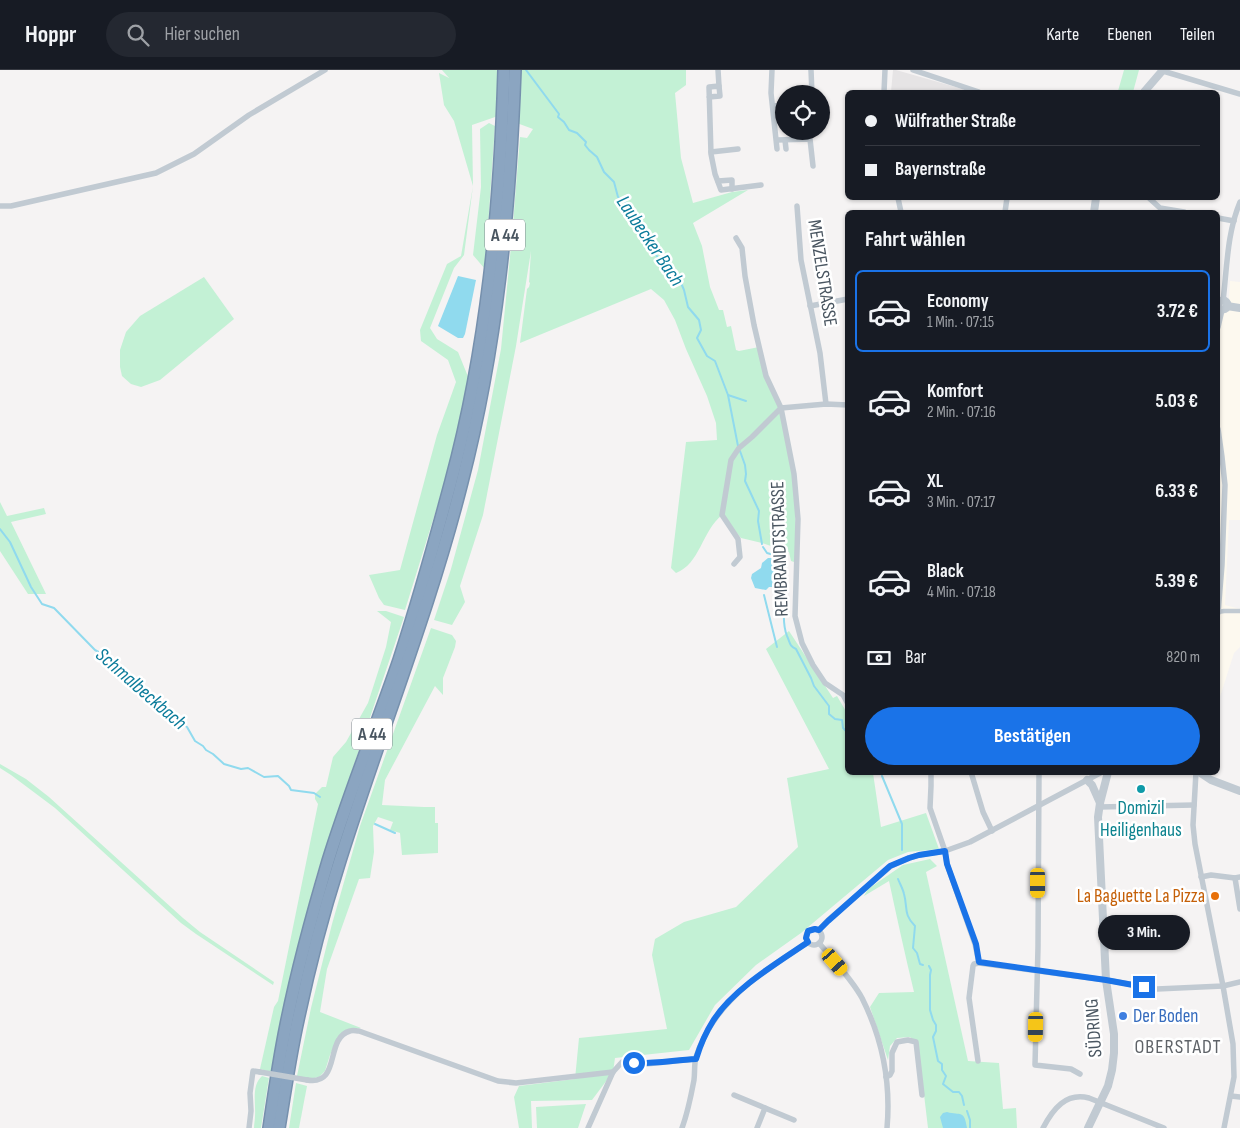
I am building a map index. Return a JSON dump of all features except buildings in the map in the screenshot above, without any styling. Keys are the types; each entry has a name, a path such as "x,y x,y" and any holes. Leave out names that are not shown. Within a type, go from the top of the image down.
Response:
{"highway":[{"name":"A 44","path":"279,1128 295,1031 314,949 338,866 421,623 463,481 489,352 507,217 508,126 504,70"},
{"name":"A 44","path":"269,1128 286,1023 304,948 329,860 399,660 430,559 468,411 481,341 515,70"}],"street":[{"path":"0,206 10,206 156,173 194,154 249,115 325,70"},
{"path":"709,97 720,96 718,70"},
{"path":"772,70 771,93 775,123"},
{"path":"811,70 812,85"},
{"path":"884,90 885,70"},
{"path":"914,70 973,90"},
{"path":"1146,90 1163,70 1240,94"},
{"path":"719,86 708,87 711,152 715,174 722,190 761,185"},
{"path":"777,140 777,149"},
{"path":"785,140 786,149"},
{"path":"810,140 813,166"},
{"path":"711,152 738,149"},
{"path":"718,181 732,180 732,189"},
{"path":"1150,200 1160,208 1172,210"},
{"path":"1240,202 1234,221 1221,306 1240,308"},
{"name":"MENZELSTRASSE","path":"797,206 801,260 820,353 826,404"},
{"path":"1220,218 1234,221"},
{"name":"REMBRANDTSTRASSE","path":"736,238 742,248 754,325 766,376 781,408 794,474 798,519 795,616 802,643 813,665 825,683 845,694"},
{"path":"810,306 845,299"},
{"path":"734,564 740,557 738,539 722,515 731,460 738,448 781,408 845,404"},
{"path":"1220,442 1224,485 1220,589"},
{"path":"1220,612 1240,611"},
{"path":"930,775 930,808 945,851 947,864 976,944 979,962"},
{"path":"972,775 983,812 992,831"},
{"path":"1039,775 1035,1065 1071,1069 1080,1074"},
{"path":"820,943 813,945 808,942 806,938 808,931 819,930 890,866 919,855 945,851 970,842 1096,775"},
{"name":"SÜDRING","path":"1088,1128 1108,1086 1114,1053 1114,1034 1106,980 1098,817 1099,805 1107,775"},
{"path":"1197,775 1193,825 1195,844 1233,1044 1234,1077 1224,1128"},
{"path":"1202,775 1240,791"},
{"path":"1087,780 1094,788 1099,805 1194,805"},
{"path":"1201,877 1211,875 1238,878 1240,909"},
{"path":"819,930 822,937 820,943"},
{"path":"682,1128 689,1106 696,1059 710,1026 722,1009 747,984 808,942"},
{"path":"820,943 848,976 862,997 879,1040 886,1077 887,1128"},
{"path":"978,1061 969,998 973,966 979,962 1106,980 1157,990 1223,986 1240,982"},
{"path":"249,1128 253,1071 316,1081 325,1076 343,1035 350,1031 359,1030 498,1081 516,1083 612,1072"},
{"path":"886,1077 892,1071 892,1053 898,1042 908,1040 916,1042 922,1095"},
{"path":"588,1128 612,1072 622,1062 646,1064 696,1059"},
{"path":"734,1095 794,1120"},
{"path":"1043,1128 1056,1108 1068,1099 1079,1096 1100,1102 1164,1128"},
{"path":"1231,1096 1240,1097"},
{"path":"757,1128 765,1108"}],"shaded area":[{"path":"893,70 896,70 966,90 891,90"},
{"path":"1230,281 1240,282 1240,520 1229,520 1225,605 1240,609 1240,647 1234,653 1220,697 1220,312 1225,312 1229,297"}],"green space":[{"path":"442,70 686,70 686,85 675,93 681,158 693,203 732,192 748,190 693,223 702,246 710,287 719,310 723,310 727,327 731,326 736,350 759,347 766,376 781,408 794,474 797,563 791,561 789,552 741,538 722,515 715,522 696,555 684,569 676,573 671,568 686,442 717,440 716,423 707,396 675,320 664,300 651,289 520,343 527,289 530,283 531,251 516,346 483,515 460,586 465,602 452,625 434,620 451,569 478,470 501,349 520,137 527,138 533,129 498,116 472,125 473,186 454,121 444,105 439,73 449,78"},
{"path":"1124,70 1139,70 1134,90 1118,90"},
{"path":"489,123 495,126 485,269 473,255 481,187 480,129"},
{"path":"473,186 464,255 454,268 430,328 437,339 458,352 469,379 451,462 405,610 384,605 369,575 400,570 437,435 456,382 448,360 421,341 420,330 447,264 461,256"},
{"path":"204,277 234,319 160,380 141,387 131,384 122,376 120,367 120,350 126,332 140,316"},
{"path":"0,502 7,516 44,508 46,514 11,522 46,594 28,594 0,551"},
{"path":"377,611 386,611 404,617 316,877 299,943 271,1072 260,1069 274,1007 278,1001 318,804 315,794 322,787 326,787 333,757 346,742 368,703 386,647 391,622"},
{"path":"431,628 452,635 456,641 443,678 443,695 435,686 385,780 382,805 435,807 435,823 438,823 438,853 402,855 400,833 390,830 393,822 378,817 373,826 374,852 370,878 359,879 327,969 320,1012 361,1028 354,1029 338,1037 325,1071 319,1077 309,1079 297,1076 311,1008 332,924 360,826"},
{"path":"789,631 833,698 837,696 845,710 845,775 873,775 881,827 926,813 939,849 908,852 888,860 801,933 756,965 715,1005 689,1050 615,1058 613,1072 592,1100 531,1101 532,1128 519,1128 514,1097 519,1086 575,1079 579,1038 667,1029 652,955 655,939 684,922 736,907 798,847 787,778 829,769 766,649"},
{"path":"0,764 26,779 49,797 183,918 200,932 274,982 273,985 181,923 55,808 0,768"},
{"path":"930,859 937,866 926,872 968,1061 999,1063 1003,1109 1016,1108 1017,1128 928,1128 918,1044 910,1037 897,1038 890,1046 888,1060 870,1007 879,993 914,992 889,881 864,896 868,889 903,865"},
{"path":"262,1076 269,1078 261,1128 254,1128 255,1090"},
{"path":"296,1083 307,1086 299,1128 289,1128"},
{"path":"586,1104 578,1128 537,1128 536,1107"}],"water":[{"path":"458,276 476,280 463,338 458,338 438,326"},
{"path":"768,558 772,558 774,565 774,584 766,590 755,588 751,578 752,574 761,568 762,563"},
{"path":"943,1113 961,1114 965,1118 967,1128 943,1128 940,1117"}],"waterway":[{"name":"Laubecker Bach","path":"526,70 559,114 558,117 569,130 577,133 586,142 585,145 597,157 604,172 614,182 618,197 627,203 634,213 643,238 660,261 681,283 688,307 699,320 701,330 697,338 707,356 715,361 728,395 738,446"},
{"path":"728,395 746,401"},
{"name":"Laubecker Bach","path":"740,451 745,465 745,481 759,511 758,521 762,544"},
{"name":"Schmalbeckbach","path":"0,529 10,542 31,587 42,604 54,608 95,650 104,655 115,668 125,669 128,677 134,677 137,686 146,690 152,699 161,702 177,721 187,727 195,741 224,764 241,769 248,768 264,777 278,776 291,790 314,793 320,797"},
{"name":"Laubecker Bach","path":"763,547 767,553 781,557 784,563 785,573 782,582 785,592 783,595 784,623 785,632 790,644 796,649 814,686 829,706 829,714 835,719 842,720 845,730"},
{"path":"764,595 777,647"},
{"name":"Laubecker Bach","path":"882,776 902,824 902,850"},
{"name":"Schmalbeckbach","path":"375,824 395,833"},
{"name":"Laubecker Bach","path":"898,879 904,892 907,914 915,926 913,948 917,953 920,964 923,965"},
{"name":"Laubecker Bach","path":"929,966 931,970 930,1010 936,1025 933,1037 938,1061 942,1064 942,1070 946,1076 943,1084 953,1092 959,1092 964,1105"},
{"name":"Laubecker Bach","path":"967,1111 970,1128"}],"place":[{"name":"Domizil Heiligenhaus","path":"1141,789"},
{"name":"La Baguette La Pizza","path":"1215,896"},
{"name":"Der Boden","path":"1123,1016"}],"district":[{"name":"OBERSTADT","path":"1178,1047"}],"route":[{"path":"634,1063 646,1064 696,1059 707,1032 722,1009 747,984 808,942 806,938 808,931 812,929 819,930 890,866 919,855 945,851 947,864 976,944 979,962 1144,987"}]}
